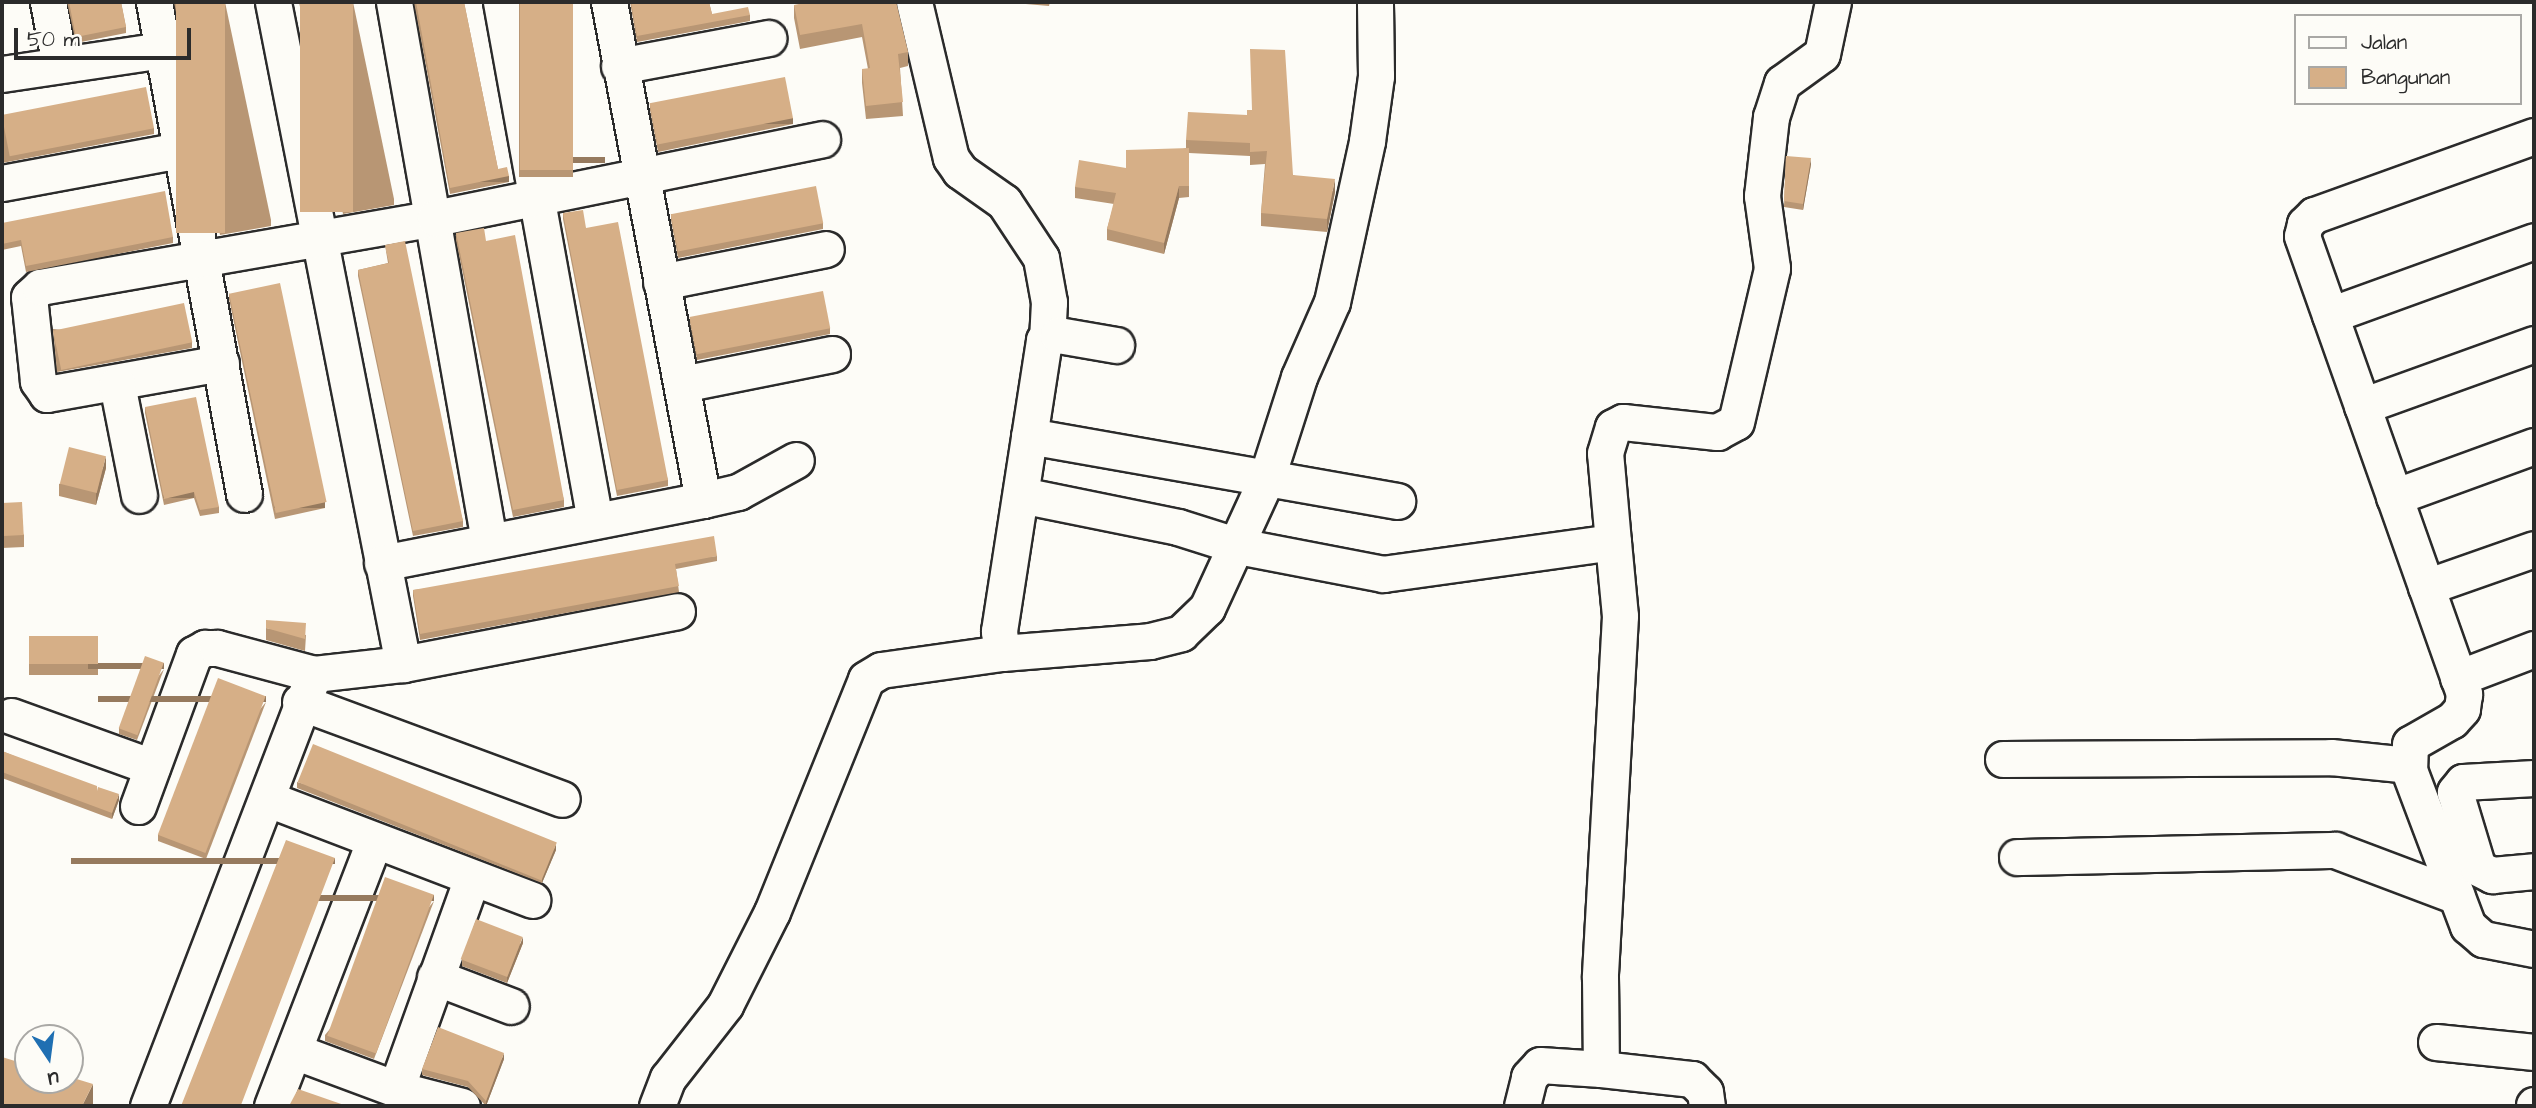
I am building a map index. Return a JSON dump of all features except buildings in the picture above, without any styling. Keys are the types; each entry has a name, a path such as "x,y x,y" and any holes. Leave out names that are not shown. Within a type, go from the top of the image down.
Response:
{"street":[{"path":"48,2 60,65"},
{"path":"154,2 244,495"},
{"path":"274,2 316,237 403,664"},
{"path":"394,2 435,218 489,541"},
{"path":"501,2 595,521"},
{"path":"609,2 703,500"},
{"path":"914,2 951,158 960,171 1004,202 1041,258 1049,302 1047,337 1041,350 999,631 1002,653"},
{"path":"657,1106 668,1078 725,1005 772,912 866,679 881,670 1002,653 1150,641 1181,633 1207,608 1238,547 1266,480 1299,377 1332,302 1367,141 1376,76 1375,2"},
{"path":"1601,1069 1600,977 1620,616 1605,453 1613,427 1623,422 1717,432 1736,422 1772,268 1762,196 1771,117 1782,83 1822,54 1833,2"},
{"path":"620,66 768,38"},
{"path":"2,74 163,50"},
{"path":"2534,136 2314,215 2305,224 2302,236 2458,678 2462,709 2452,720 2410,744 2408,765 2468,926 2483,939 2534,949"},
{"path":"220,363 55,395 43,391 28,302 31,293 40,287 435,218 822,139"},
{"path":"2,183 180,150"},
{"path":"2330,315 2534,241"},
{"path":"661,282 827,249"},
{"path":"1047,337 1058,335 1116,345"},
{"path":"2362,406 2534,344"},
{"path":"681,384 832,354"},
{"path":"117,384 138,495"},
{"path":"1029,436 1266,480 1397,501"},
{"path":"2394,497 2534,446"},
{"path":"382,563 738,492 796,460"},
{"path":"1021,495 1178,527 1238,547 1383,574 1613,542"},
{"path":"2426,587 2534,549"},
{"path":"307,688 403,664 677,611"},
{"path":"138,807 194,654 205,648 307,688 562,799"},
{"path":"2458,678 2534,649"},
{"path":"150,1106 268,799 307,688"},
{"path":"11,716 152,767"},
{"path":"2003,759 2332,757 2408,765"},
{"path":"2534,778 2463,782 2455,792 2478,868 2492,874 2534,871"},
{"path":"268,799 532,900"},
{"path":"272,1106 374,841"},
{"path":"2017,857 2335,850 2457,896"},
{"path":"396,1089 472,878"},
{"path":"435,977 511,1006"},
{"path":"2436,1042 2534,1052"},
{"path":"293,1051 396,1089 462,1106"},
{"path":"1522,1106 1530,1077 1540,1065 1692,1079 1705,1092 1707,1106"}]}
